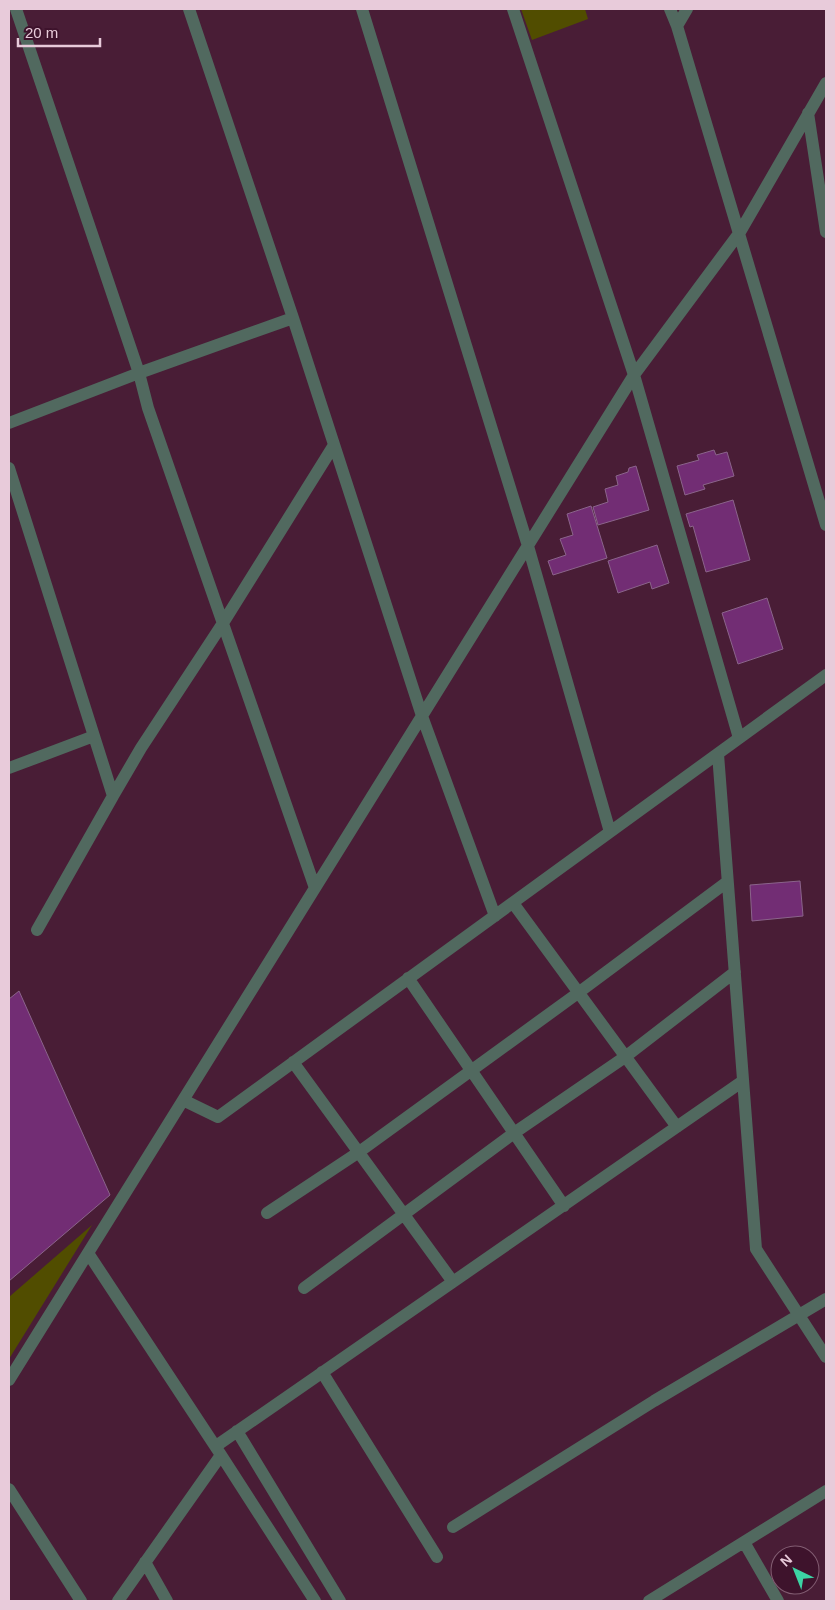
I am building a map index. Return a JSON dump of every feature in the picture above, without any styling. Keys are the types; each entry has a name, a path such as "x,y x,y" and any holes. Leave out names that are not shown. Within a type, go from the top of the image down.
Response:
{"street":[{"path":"16,9 139,373 148,408 315,888"},
{"path":"188,9 293,318 422,716 495,916"},
{"path":"362,9 528,546 610,832"},
{"path":"513,9 634,375 739,738"},
{"path":"670,9 677,26 740,232 826,525"},
{"path":"677,26 687,9"},
{"path":"9,1380 634,375 740,232 826,84"},
{"path":"808,114 826,232"},
{"path":"9,423 139,373 293,318"},
{"path":"37,930 141,748 334,445"},
{"path":"9,468 113,796"},
{"path":"183,1100 218,1117 826,675"},
{"path":"9,768 94,736"},
{"path":"718,754 756,1249 826,1357"},
{"path":"267,1213 359,1152 727,882"},
{"path":"513,903 676,1127"},
{"path":"304,1288 514,1133 625,1057 735,972"},
{"path":"408,978 564,1206"},
{"path":"293,1062 453,1282"},
{"path":"118,1601 218,1450 237,1431 743,1081"},
{"path":"88,1253 316,1601"},
{"path":"453,1527 654,1401 826,1299"},
{"path":"322,1372 436,1558"},
{"path":"237,1431 340,1601"},
{"path":"9,1489 81,1601"},
{"path":"649,1601 826,1491"},
{"path":"744,1542 778,1601"},
{"path":"145,1562 168,1601"}],"shaded area":[{"path":"521,9 585,9 588,19 532,40"},
{"path":"92,1225 9,1359 9,1297"}],"building":[{"path":"714,450 716,455 727,452 734,476 703,485 705,489 685,495 677,466 699,460 697,455"},
{"path":"636,466 649,510 598,525 593,507 608,502 605,489 618,485 616,476 628,472 629,468"},
{"path":"733,500 750,560 706,572 693,526 690,527 686,514"},
{"path":"591,506 607,558 553,575 548,561 566,555 560,539 573,535 567,514"},
{"path":"657,545 669,583 652,589 650,582 618,593 608,561"},
{"path":"767,598 783,649 738,664 722,613"},
{"path":"800,881 803,916 752,921 750,885"},
{"path":"19,991 110,1195 9,1281 9,999"}]}
